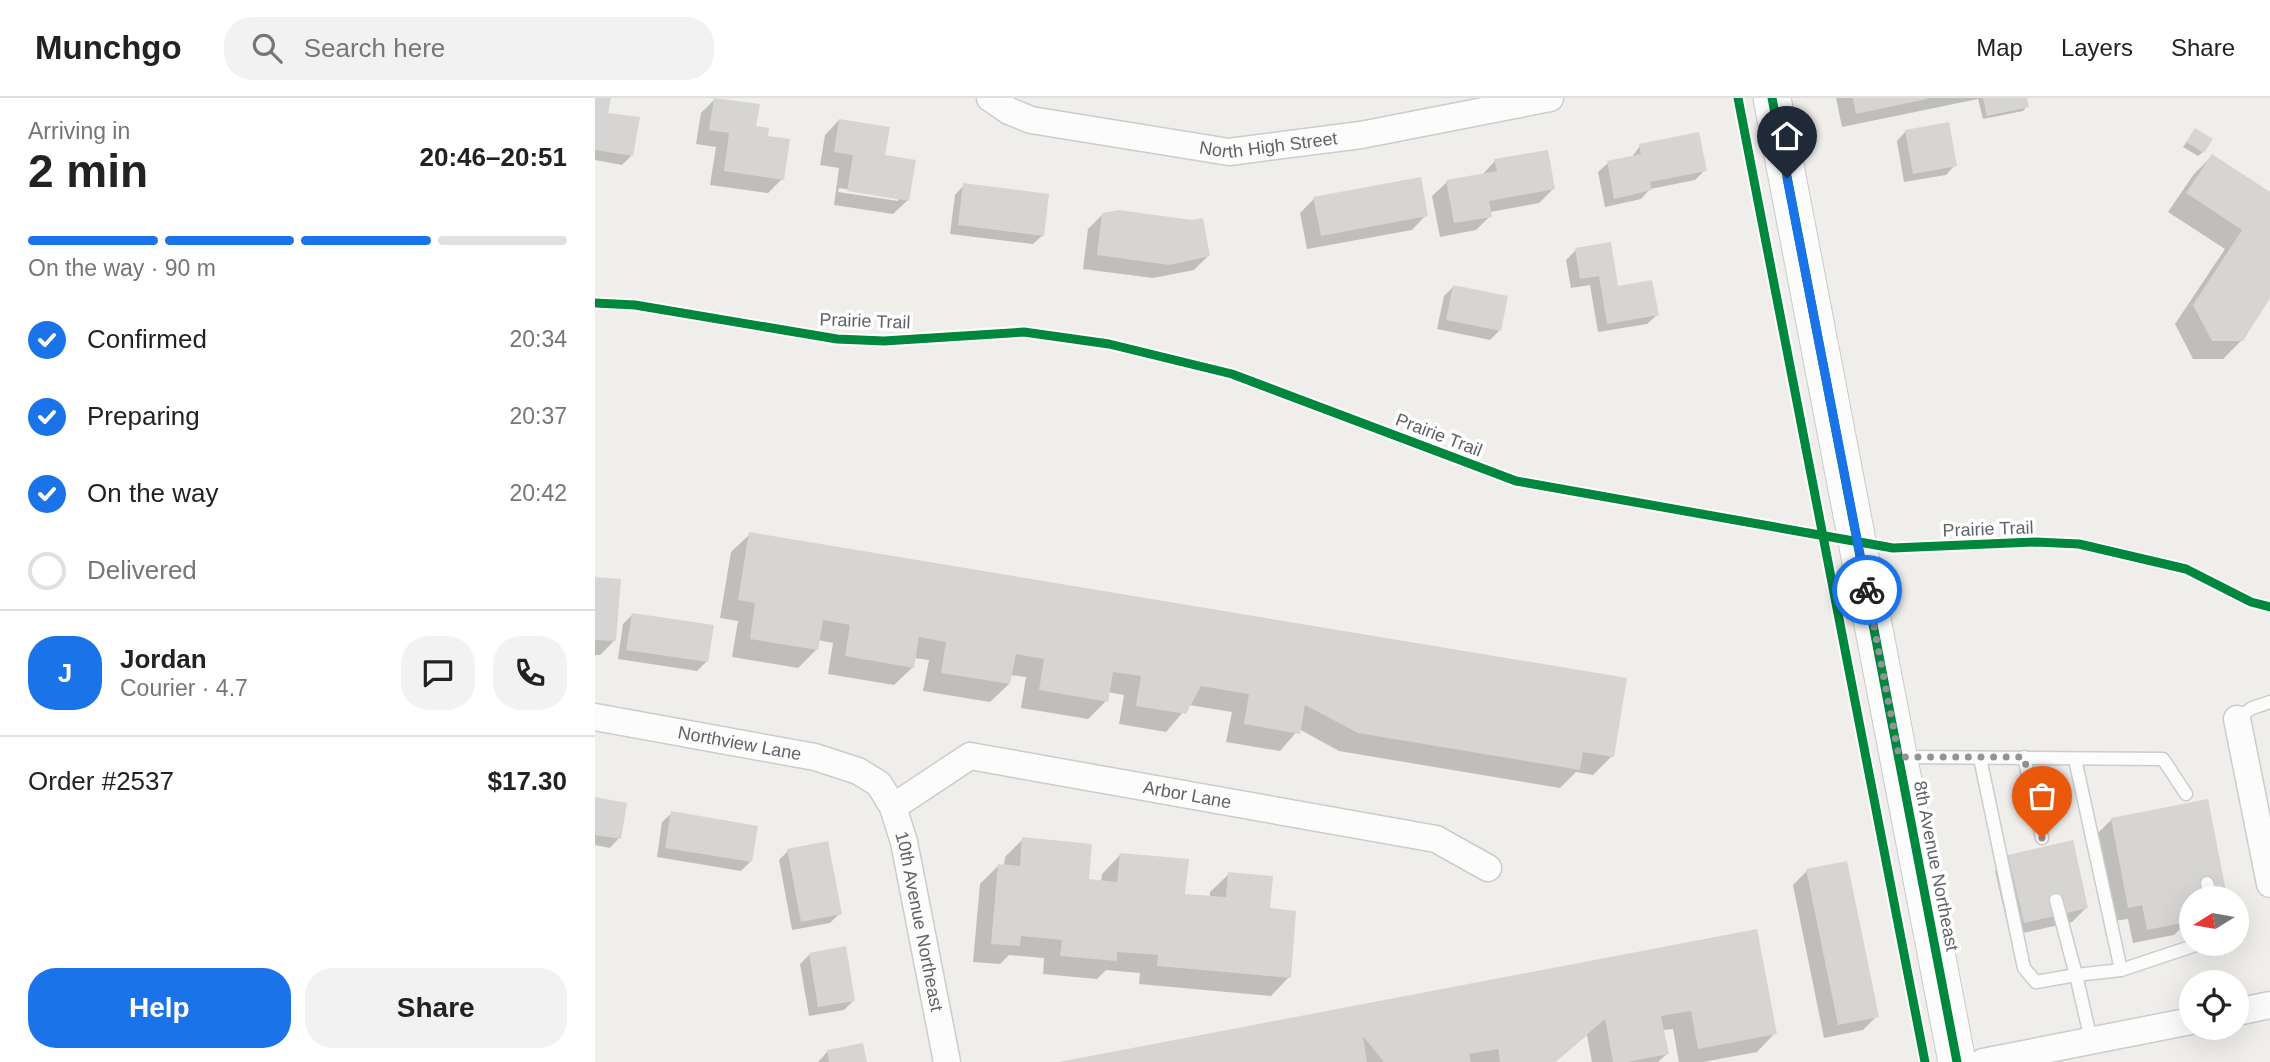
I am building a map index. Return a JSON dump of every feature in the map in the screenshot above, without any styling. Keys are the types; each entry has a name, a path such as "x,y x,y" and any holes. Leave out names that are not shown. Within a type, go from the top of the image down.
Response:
{"main road":[{"name":"8th Avenue Northeast","path":"1772,98 1957,1062"}],"street":[{"name":"North High Street","path":"990,98 1009,111 1031,120 1229,152 1361,135 1550,98"},
{"name":"Northview Lane","path":"595,717 815,757 858,771 879,784"},
{"path":"2237,719 2270,884"},
{"name":"Arbor Lane","path":"893,807 970,756 1436,839 1488,868"},
{"name":"10th Avenue Northeast","path":"879,784 893,807 904,842 947,1062"},
{"path":"2249,1009 2270,1005"},
{"path":"1983,1062 2179,1022"}],"lane":[{"path":"2237,719 2252,708 2270,702"},
{"path":"1899,757 2163,759 2186,794"},
{"path":"2024,757 2042,838"},
{"path":"1980,758 2024,968 2036,982 2121,970 2179,953"},
{"path":"2075,759 2121,970"},
{"path":"2056,900 2091,1040"}],"building":[{"path":"595,98 611,98 608,113 640,117 633,156 595,150"},
{"path":"714,98 760,104 756,126 769,128 768,136 790,139 784,180 724,171 729,133 709,130"},
{"path":"1853,98 1927,98 1927,99 1856,114"},
{"path":"1983,98 2027,98 2029,107 1987,116"},
{"path":"839,119 890,127 885,155 916,160 909,201 847,191 853,155 834,152"},
{"path":"1949,122 1957,166 1913,174 1905,130"},
{"path":"2195,128 2213,139 2204,153 2186,142"},
{"path":"1699,132 1707,171 1650,182 1652,190 1614,199 1607,161 1641,154 1639,144"},
{"path":"1548,150 1555,189 1489,201 1492,217 1454,223 1446,180 1497,171 1494,159"},
{"path":"2212,154 2270,192 2270,298 2243,341 2212,341 2193,305 2242,230 2186,193"},
{"path":"1421,177 1428,216 1321,236 1313,197"},
{"path":"963,183 1049,194 1044,236 958,225"},
{"path":"1119,210 1192,220 1203,218 1210,256 1169,265 1097,255 1102,213"},
{"path":"1611,242 1618,286 1652,280 1659,315 1607,324 1599,276 1580,279 1575,248"},
{"path":"1453,285 1508,296 1501,331 1446,320"},
{"path":"749,532 1627,678 1614,757 1583,752 1580,770 1358,733 1305,705 1300,734 1244,724 1249,694 1201,686 1186,714 1136,706 1141,676 1113,672 1108,702 1039,690 1044,659 1016,654 1010,684 941,673 946,642 919,637 914,668 845,656 850,625 823,620 818,650 750,639 755,603 738,600"},
{"path":"595,577 621,579 616,641 595,640"},
{"path":"632,613 714,625 708,662 626,650"},
{"path":"595,797 627,803 621,839 595,835"},
{"path":"2208,799 2225,886 2179,886 2179,923 2147,930 2142,905 2128,908 2111,818"},
{"path":"671,811 758,826 752,862 665,848"},
{"path":"1022,837 1092,844 1089,879 1117,882 1120,853 1189,859 1185,894 1226,897 1228,872 1273,876 1270,908 1296,911 1291,978 1157,966 1158,955 1117,952 1117,961 1060,956 1062,940 1021,936 1020,946 991,944 998,864 1020,866"},
{"path":"2073,840 2088,908 2024,923 2008,855"},
{"path":"828,841 842,914 801,922 787,849"},
{"path":"1847,861 1879,1017 1838,1025 1806,869"},
{"path":"1757,929 1777,1034 1698,1049 1691,1011 1661,1016 1669,1054 1627,1062 1613,1062 1605,1019 1555,1062 1500,1062 1498,1049 1469,1054 1471,1062 1384,1062 1363,1036 1367,1062 1059,1062"},
{"path":"846,946 855,1001 818,1007 809,953"},
{"path":"863,1043 867,1062 829,1062 827,1050"}],"cycle path":[{"path":"1738,98 1925,1062"},
{"path":"1772,98 1957,1062"},
{"name":"Prairie Trail","path":"595,303 635,305 837,339 884,341 1024,332 1109,344 1232,374 1516,481 1893,548 2036,542 2079,544 2186,569 2251,602 2270,607"}],"way so far":[{"path":"1867,590 1899,757 2024,757 2042,838"}],"route":[{"path":"1787,178 1867,590"}]}
